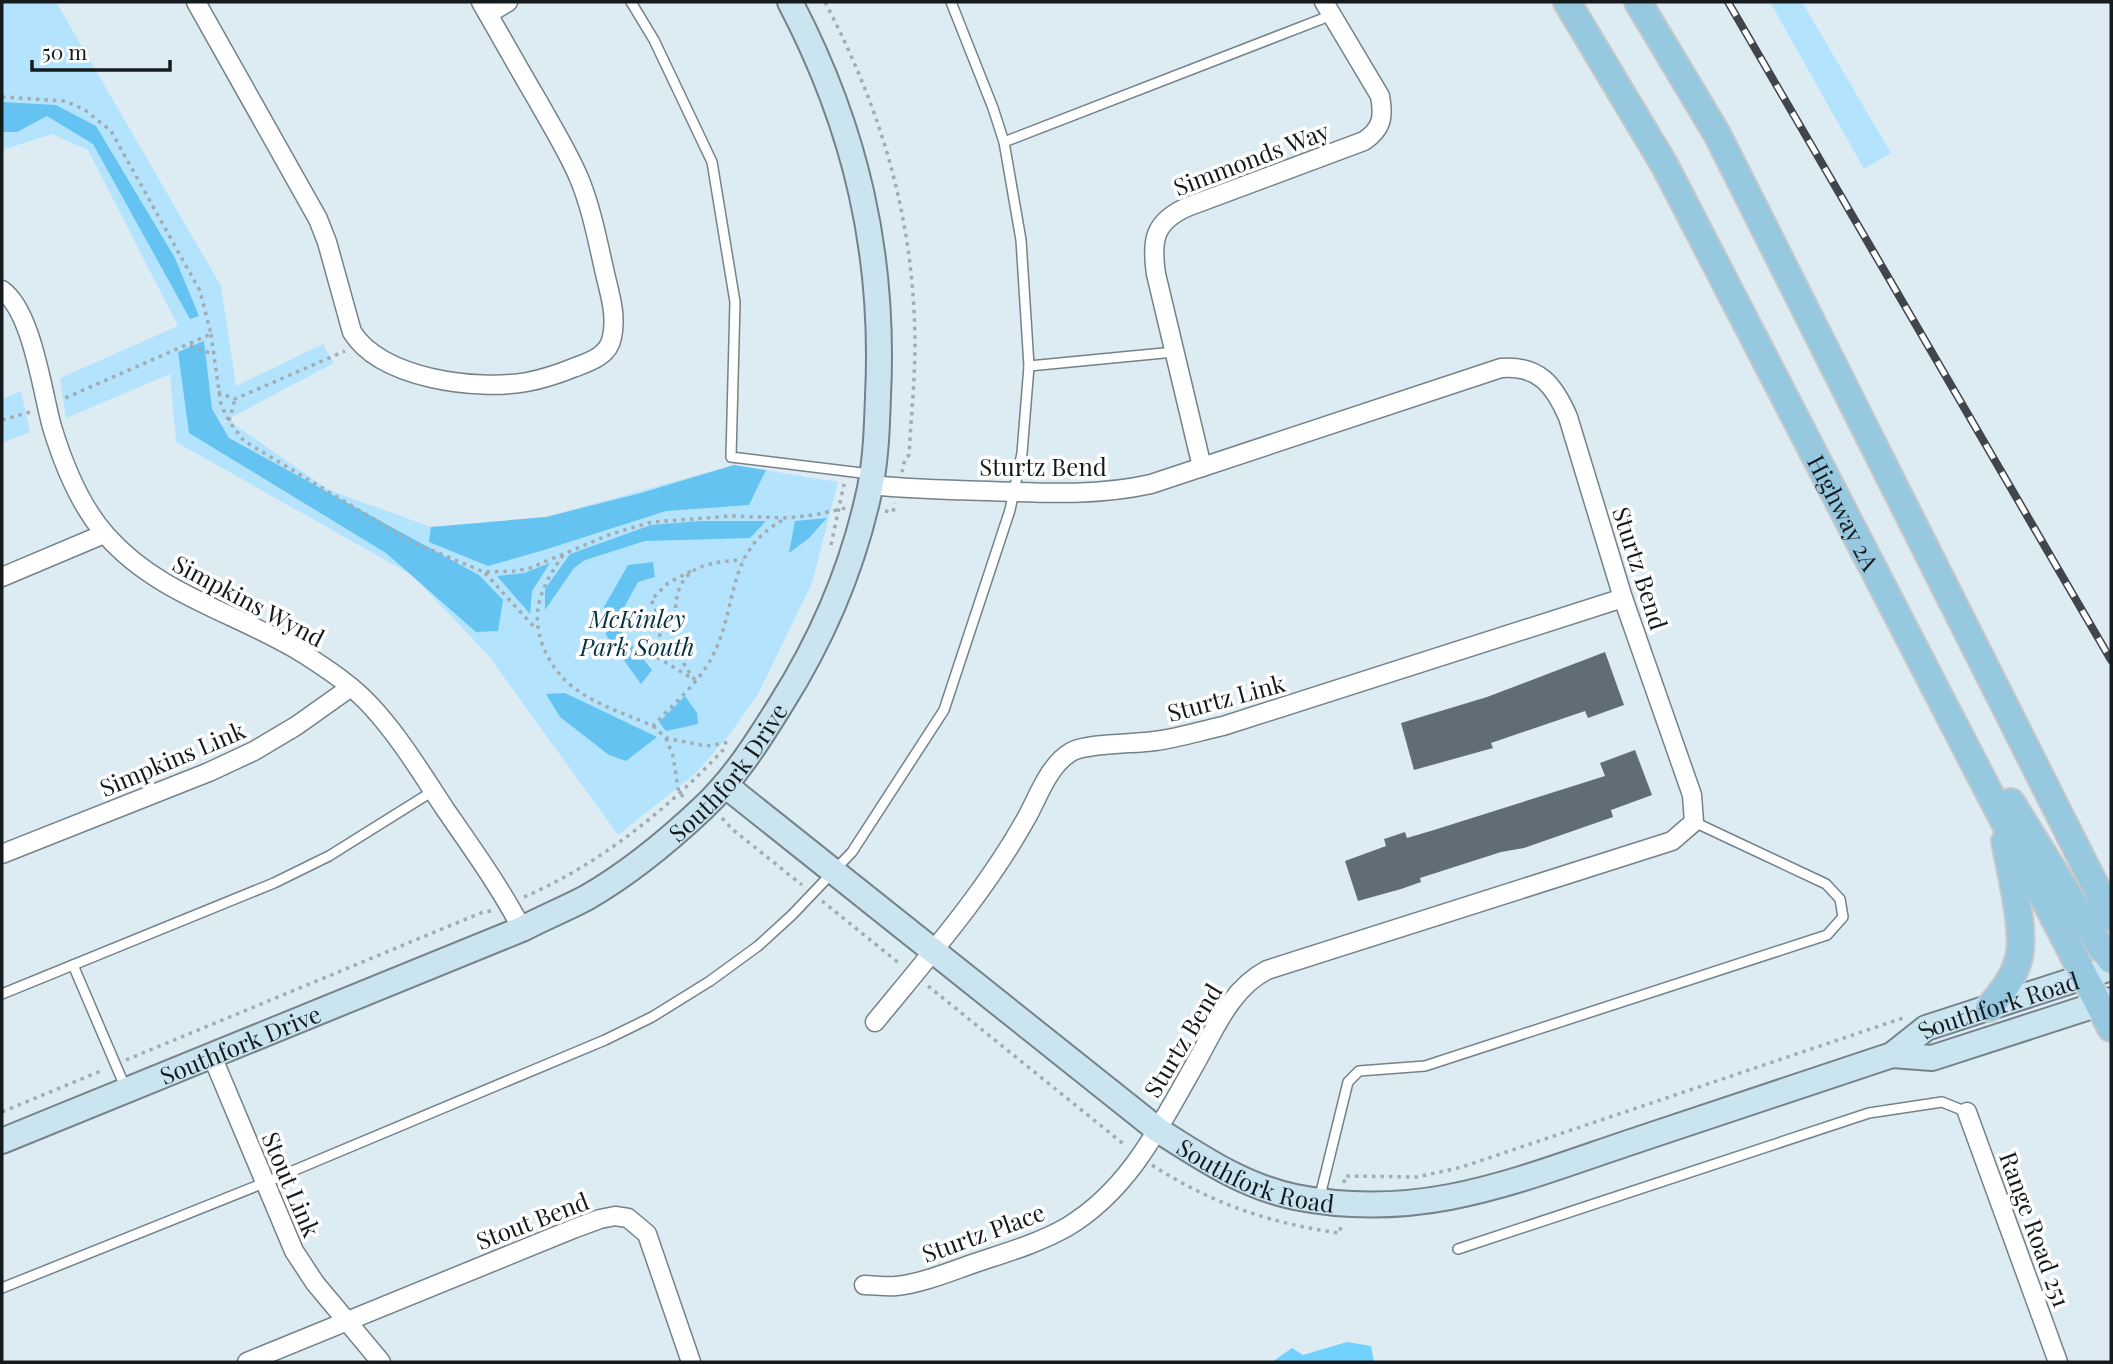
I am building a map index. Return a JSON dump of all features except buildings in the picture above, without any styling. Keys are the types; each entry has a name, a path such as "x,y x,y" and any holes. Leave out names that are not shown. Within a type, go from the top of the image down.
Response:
{"main road":[{"name":"Highway 2A","path":"1567,2 1665,166 2084,977"},
{"path":"1638,2 1717,134 2111,916"},
{"path":"1941,700 2014,807 2099,946 2111,960"},
{"path":"2047,791 2111,881"},
{"path":"1989,1007 2005,989 2020,958 2018,916 2001,815"},
{"path":"2084,977 2107,999 2111,1028"}],"street":[{"path":"196,2 318,219 350,325 360,345 392,366 421,375 492,385 527,382 554,375 597,358 609,349 614,314 589,205 566,150 485,8 508,2"},
{"name":"Southfork Drive","path":"2,1141 522,929 587,897 633,867 687,822 725,785 759,741 820,635 855,545 871,480 877,424 879,322 876,274 857,170 841,118 806,32 790,2"},
{"name":"Simmonds Way","path":"1202,467 1154,260 1156,234 1164,221 1187,207 1364,141 1376,133 1382,122 1380,96 1328,9"},
{"name":"Simpkins Wynd","path":"2,290 10,296 25,323 52,425 69,474 104,534 127,556 174,589 278,639 351,687 385,723 509,904 522,929"},
{"name":"Sturtz Bend","path":"871,480 1014,492 1082,493 1131,488 1501,368 1519,367 1536,373 1559,398 1568,418 1623,598 1692,795 1694,822 1672,841 1267,970 1254,977 1233,999 1158,1130"},
{"path":"2,577 104,534"},
{"name":"Sturtz Link","path":"875,1021 995,870 1051,772 1061,759 1074,750 1158,740 1223,726 1623,598"},
{"name":"Simpkins Link","path":"2,854 196,777 254,751 305,720 351,687"},
{"name":"Southfork Road","path":"725,785 1158,1130 1234,1177 1273,1191 1319,1200 1369,1205 1403,1204 1487,1190 1892,1055 1926,1028 2111,968"},
{"name":"Southfork Road","path":"1892,1055 1932,1058 2107,999"},
{"name":"Stout Link","path":"212,1056 294,1251 314,1283 381,1362"},
{"name":"Range Road 251","path":"1967,1112 2058,1362"},
{"name":"Sturtz Place","path":"864,1285 895,1286 924,1280 1021,1248 1066,1228 1102,1202 1121,1183 1158,1130"},
{"name":"Stout Bend","path":"345,1321 573,1229 615,1216 628,1218 647,1234 691,1362"},
{"path":"247,1362 345,1321"}],"lane":[{"path":"631,2 654,40 712,162 735,302 731,457 846,472 871,480"},
{"path":"2,1288 264,1183 592,1046 652,1017 710,981 758,946 834,873 852,852 944,710 1014,492 1022,453 1029,366 1021,240 1004,142 951,2"},
{"path":"1004,142 1328,9"},
{"path":"1029,366 1174,352"},
{"path":"2,994 274,883 329,856 433,791"},
{"path":"1319,1200 1348,1082 1359,1071 1426,1066 1828,935 1843,917 1840,899 1826,884 1694,822"},
{"path":"73,965 127,1091"},
{"path":"1458,1250 1869,1113 1942,1102 1967,1112"}],"path":[{"path":"2,97 65,101 85,110 111,131 200,290 211,334 218,393 229,421 244,440 412,542 484,572 516,571 564,555 611,534 652,522 732,516 787,518 814,515 841,507"},
{"path":"2,419 48,406 211,334"},
{"path":"188,345 214,355"},
{"path":"218,393 235,399 360,345"},
{"path":"229,421 235,399"},
{"path":"828,555 841,507 846,472"},
{"path":"653,726 713,656 743,560 763,534 787,518"},
{"path":"536,629 541,596 548,579 564,555"},
{"path":"695,680 655,656 661,629 651,600 668,583 702,567 743,560"},
{"path":"695,680 679,657 674,601 685,577 702,567"},
{"path":"484,572 536,629 552,668 560,678 593,700 653,726 666,738 673,756 679,794"},
{"path":"530,895 569,875 624,839 679,794 737,732"},
{"path":"666,738 706,746 730,742"},
{"path":"2,1112 488,912"},
{"path":"930,988 1123,1143"},
{"path":"1345,1176 1417,1177 1462,1167 1908,1017"},
{"path":"1158,1169 1189,1188 1254,1215 1290,1226 1340,1233"}],"green space":[{"name":"McKinley Park South","path":"2,2 56,2 221,286 236,386 323,344 334,363 213,427 229,421 329,490 431,527 546,517 734,465 838,482 812,583 758,694 730,734 696,773 618,835 488,655 412,575 176,442 170,374 66,418 60,378 178,326 88,150 52,134 2,150"},
{"path":"1770,2 1802,2 1891,153 1864,169"},
{"path":"21,391 30,432 2,443 2,399"}],"shaded area":[{"path":"2,102 56,105 96,126 175,258 199,316 190,319 93,144 47,116 17,132 2,132"},
{"path":"204,341 212,409 229,438 479,575 503,600 498,631 476,632 386,553 189,433 178,352"},
{"path":"734,465 766,470 749,505 666,511 488,566 429,542 431,527 546,517 641,493"},
{"path":"827,518 809,538 789,553 795,521"},
{"path":"700,521 766,521 750,538 645,541 585,560 574,568 545,610 545,589 570,554 651,525"},
{"path":"653,562 655,577 638,582 621,613 621,631 652,670 641,684 606,635 604,607 628,565"},
{"path":"550,563 532,591 530,614 497,576 524,573"},
{"path":"565,693 657,737 626,761 609,755 560,717 546,694"},
{"path":"685,696 697,713 698,724 666,731 659,722"},
{"path":"1347,1342 1371,1346 1374,1362 1272,1362 1292,1348 1303,1355"}],"railway":[{"path":"1728,2 2111,660"}]}
